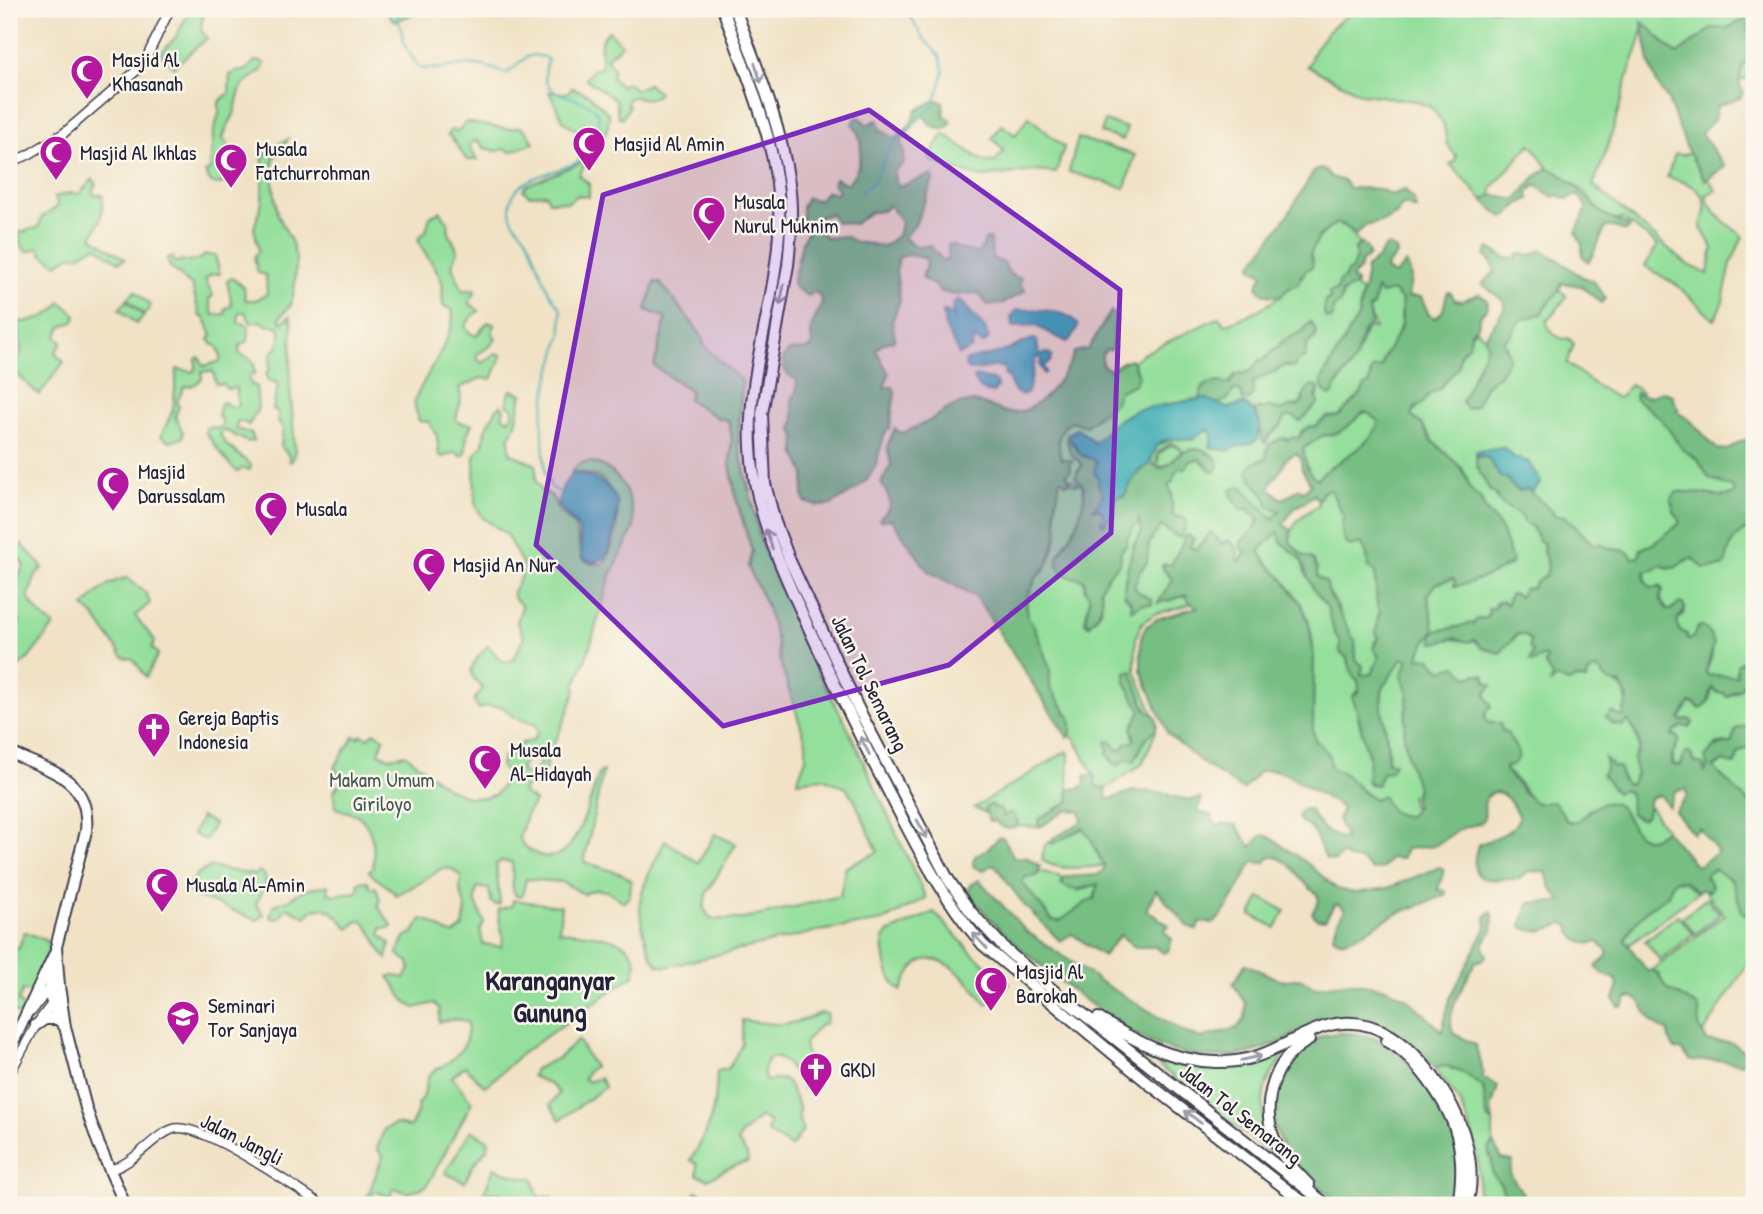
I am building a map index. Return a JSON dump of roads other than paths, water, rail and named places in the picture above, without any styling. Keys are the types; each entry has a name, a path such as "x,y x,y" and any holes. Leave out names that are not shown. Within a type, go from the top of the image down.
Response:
{"highway":[{"name":"Jalan Tol Semarang","path":"723,9 771,151 778,192 777,256 752,398 750,444 754,485 783,574 854,724 935,881 960,918 998,959 1148,1083 1307,1205"},
{"name":"Jalan Tol Semarang","path":"735,9 778,135 790,194 788,265 762,414 765,484 775,522 790,561 858,708 948,879 989,934 1054,991 1327,1205"},
{"path":"9,752 64,778 79,790 87,818 55,951 15,1038"},
{"path":"55,951 56,1002 86,1108 125,1205"},
{"path":"1054,991 1140,1043 1169,1055 1192,1060 1232,1062 1254,1058 1319,1028 1336,1025 1375,1028 1394,1037 1423,1061 1456,1114 1465,1136 1468,1158 1470,1176 1467,1205"},
{"path":"36,1025 45,1019 62,1023"},
{"path":"1327,1205 1284,1157 1275,1141 1269,1121 1271,1087 1284,1061 1304,1042 1321,1034 1353,1030 1376,1035 1392,1044 1415,1065 1434,1090 1457,1134 1461,1184 1458,1205"},
{"path":"1247,1159 1298,1205"}],"street":[{"path":"9,163 64,133 143,65 170,9"},
{"path":"17,1060 9,1052 15,1038 54,986"},
{"path":"9,1075 36,1025 56,1002"},
{"name":"Jalan Jangli","path":"109,1170 131,1160 169,1130 181,1128 233,1149 322,1205"}],"water":[{"path":"959,299 985,328 989,338 983,345 974,338 972,348 959,355 945,327 943,311 947,311 954,318 953,305"},
{"path":"1016,310 1058,313 1073,319 1078,325 1067,342 1034,325 1014,327 1011,317"},
{"path":"1032,339 1037,340 1039,354 1049,353 1052,356 1050,362 1044,365 1044,374 1039,364 1042,359 1036,357 1028,393 1020,394 1015,391 1008,377 1004,375 1004,368 966,368 967,360 1005,351"},
{"path":"976,376 996,381 997,387 993,393 978,386 973,378"},
{"path":"1205,398 1227,408 1244,404 1260,423 1257,440 1227,451 1211,447 1212,433 1207,429 1192,440 1163,441 1148,466 1131,482 1125,495 1116,498 1113,513 1104,524 1101,523 1103,512 1100,508 1093,509 1103,496 1094,472 1097,461 1080,454 1068,434 1078,429 1094,443 1119,419 1136,410"},
{"path":"1504,448 1513,457 1528,462 1541,482 1532,491 1521,491 1512,486 1507,478 1500,477 1488,458 1476,454 1478,451"},
{"path":"572,473 586,475 607,487 618,506 607,555 596,562 582,558 579,529 557,504 563,486"}],"waterway":[{"path":"396,9 405,46 419,68 474,65 506,74 525,58 541,56 548,59 545,75 547,84 554,91 592,107 598,114 598,132 588,154 579,161 526,182 516,190 511,201 512,219 527,238 546,285 561,308 562,332 548,383 542,420 545,473 551,487 561,493"},
{"path":"861,192 874,181 891,146 934,105 944,71 940,56 923,38 906,9"}],"place":[{"name":"Masjid Al Khasanah","path":"87,101"},
{"name":"Masjid Al Amin","path":"589,173"},
{"name":"Masjid Al Ikhlas","path":"56,182"},
{"name":"Musala Fatchurrohman","path":"231,190"},
{"name":"Musala Nurul Muknim","path":"709,243"},
{"name":"Masjid Darussalam","path":"113,513"},
{"name":"Musala","path":"271,538"},
{"name":"Masjid An Nur","path":"429,594"},
{"name":"Gereja Baptis Indonesia","path":"154,759"},
{"name":"Musala Al-Hidayah","path":"485,791"},
{"name":"Musala Al-Amin","path":"162,914"},
{"name":"Masjid Al Barokah","path":"991,1013"},
{"name":"Seminari Tor Sanjaya","path":"183,1047"},
{"name":"GKDI","path":"816,1099"}],"district":[{"name":"Karanganyar Gunung","path":"550,996"}],"park label":[{"name":"Makam Umum Giriloyo","path":"382,791"}]}
